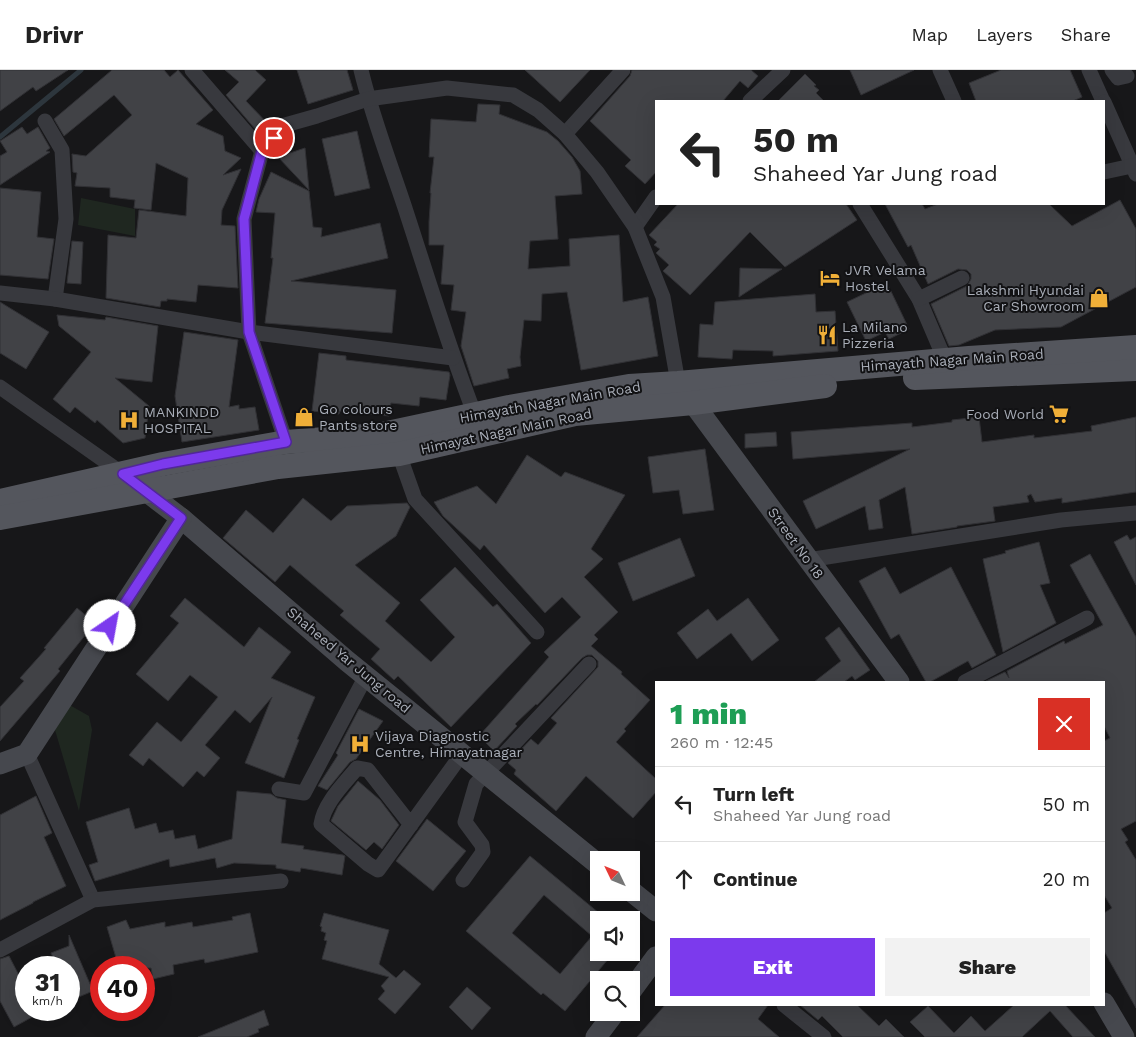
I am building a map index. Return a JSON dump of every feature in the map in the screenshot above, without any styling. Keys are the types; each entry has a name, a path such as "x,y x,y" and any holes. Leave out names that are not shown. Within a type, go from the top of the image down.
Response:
{"main road":[{"name":"Himayath Nagar Main Road","path":"0,501 163,464 286,442 378,435 629,386 945,360 1136,347"},
{"name":"Himayat Nagar Main Road","path":"0,518 278,467 399,454 575,414 693,403 812,387 928,377 1136,369"},
{"path":"123,474 147,492"}],"street":[{"path":"192,70 262,151"},
{"path":"360,70 453,358 475,415"},
{"path":"751,100 783,70"},
{"path":"940,70 954,100"},
{"path":"1089,70 1103,100"},
{"path":"1112,70 1118,78 1127,76"},
{"path":"565,134 620,71"},
{"path":"286,442 249,332 244,219 262,151 285,125 368,99 447,88 513,95 538,110 565,134 597,172 635,227 662,297 678,383"},
{"path":"1105,104 1135,168 1105,172"},
{"path":"45,121 62,150 66,219 55,299"},
{"path":"635,227 655,198"},
{"path":"861,205 919,299 945,360"},
{"path":"919,299 962,278"},
{"path":"0,293 55,299 249,332 453,358"},
{"path":"0,387 123,474"},
{"name":"Street No 18","path":"693,403 898,681"},
{"path":"399,454 415,499 537,632"},
{"name":"Shaheed Yar Jung road","path":"147,492 181,518 366,676 590,858"},
{"path":"808,560 1061,520 1136,513"},
{"path":"0,764 27,754 181,518"},
{"path":"966,681 1087,618"},
{"path":"463,880 483,852 482,845 465,822 476,784 589,664"},
{"path":"279,789 304,793 366,676"},
{"path":"27,754 93,900"},
{"path":"411,825 368,770 362,768 357,768 329,804 322,817 321,824 368,864 378,870 411,825 462,754"},
{"path":"0,950 93,900 281,881"},
{"path":"640,899 655,911"},
{"path":"640,978 655,957"},
{"path":"1105,1005 1124,1037"},
{"path":"785,1006 824,1037"},
{"path":"596,1037 609,1021"}],"shaded area":[{"path":"81,198 135,209 135,236 78,225"},
{"path":"66,703 89,716 92,730 79,811 55,730"}],"building":[{"path":"0,70 68,70 36,91 33,87 0,111"},
{"path":"112,70 164,70 170,77 178,70 213,110 196,124 223,136 225,151 241,158 223,175 241,169 222,210 221,225 235,226 238,288 198,285 196,302 167,299 167,301 161,301 160,307 106,298 108,235 136,238 139,210 186,216 188,178 156,163 151,210 134,208 135,200 110,197 110,188 75,186 77,173 73,172 72,154 86,156 132,115 114,95 64,136 54,119"},
{"path":"225,70 255,70 266,80 246,101 271,127 262,137 226,95 239,82"},
{"path":"297,70 347,70 353,90 308,104"},
{"path":"525,70 590,70 560,102"},
{"path":"632,70 751,70 758,76 748,88 740,81 724,100 655,100 655,173 645,184 625,166 631,160 590,121 630,76"},
{"path":"850,70 914,70 861,95"},
{"path":"1001,70 1070,70 1082,97 1075,100 976,100 969,83"},
{"path":"805,74 816,85 814,86 819,90 816,93 823,100 779,100"},
{"path":"478,104 500,105 499,114 547,132 572,157 580,171 582,194 555,196 558,239 530,241 528,269 570,266 569,239 619,235 623,302 648,297 658,356 581,370 567,292 542,294 541,321 524,320 520,357 521,366 507,369 509,378 474,386 461,346 466,312 451,310 454,285 441,284 444,245 429,245 430,193 434,157 429,157 431,119 476,122"},
{"path":"22,127 27,134 38,127 50,148 46,151 50,152 0,185 0,156 7,152 0,141"},
{"path":"357,131 370,188 335,196 322,139"},
{"path":"305,148 309,190 278,157"},
{"path":"271,172 309,191 313,227 322,228 321,237 380,223 388,258 291,281 396,290 392,333 265,323 273,258 271,258 275,213 256,212 259,199"},
{"path":"0,188 41,192 37,237 54,239 48,279 0,275"},
{"path":"1120,200 1136,229 1136,287 1061,327 995,330 959,345 949,346 931,304 967,286 971,279 971,274 967,270 958,269 928,284 911,245 908,247 886,205 923,205 925,209 935,205 1050,205 1072,226"},
{"path":"677,205 847,205 857,220 785,267 750,232 690,295 663,271 669,265 656,253 660,249 654,245 657,242 649,235"},
{"path":"72,241 83,242 81,284 67,283"},
{"path":"740,268 782,269 739,297"},
{"path":"887,283 909,329 889,339 885,332 866,341 847,302"},
{"path":"815,294 816,312 835,311 838,351 773,356 773,351 733,350 732,359 698,357 700,324 713,325 715,302"},
{"path":"0,302 49,332 26,369 0,353"},
{"path":"57,315 105,320 106,317 158,326 152,382 115,378 149,406 145,438 123,443 97,420 95,423 75,407 70,413 53,399 91,352 59,326"},
{"path":"184,332 238,340 229,407 239,405 239,409 255,407 259,430 182,442 175,396"},
{"path":"319,353 346,356 346,360 449,372 446,400 420,397 419,406 391,403 389,416 340,411 339,414 312,411"},
{"path":"979,417 982,442 1034,435 1034,438 1092,431 1091,426 1136,417 1136,492 1062,503 1062,498 1035,502 1031,494 1027,496 1029,502 993,507 995,521 912,534 905,487 879,500 883,528 869,530 865,506 816,529 803,501 910,449 793,459 791,432 912,423 912,427"},
{"path":"776,432 777,446 745,448 745,434"},
{"path":"705,449 714,510 683,514 679,490 653,493 648,457"},
{"path":"527,455 561,477 565,472 625,495 591,549 603,559 584,577 618,612 594,635 598,639 591,646 622,672 621,674 650,700 624,729 626,731 616,742 655,778 655,793 633,818 586,776 556,811 514,774 516,770 508,763 531,739 538,745 557,723 551,718 598,667 598,661 592,655 582,658 537,705 515,724 517,726 494,751 479,736 549,657 544,652 581,617 562,597 545,613 484,545 480,550 443,516 434,502 477,486 496,504"},
{"path":"303,498 331,521 347,506 407,503 410,507 396,536 355,565 400,603 385,621 431,662 455,637 420,600 455,567 493,607 497,604 531,643 451,727 398,676 394,680 371,659 380,649 340,615 344,611 290,565 275,582 223,538 246,510 273,533"},
{"path":"1127,535 1130,540 1136,537 1136,585 1114,542"},
{"path":"680,538 695,576 633,601 618,563"},
{"path":"1039,542 1050,583 1040,585 1056,623 1003,652 983,559"},
{"path":"1090,554 1136,637 1136,821 1121,829 1128,840 1125,842 1136,860 1136,1008 1105,953 1105,912 1112,908 1105,897 1105,740 1110,738 1105,728 1105,681 986,681 1005,672 1009,678 1007,671 1064,641 1065,644 1103,625 1070,565"},
{"path":"885,567 900,594 951,567 996,655 972,668 968,661 932,681 925,681 899,634 891,639 859,581"},
{"path":"185,598 244,647 259,627 291,652 271,678 315,697 297,739 299,740 284,778 245,763 272,697 250,723 235,710 205,745 220,758 204,777 197,771 183,787 149,758 143,766 129,755 157,722 181,742 218,697 190,675 168,701 136,674 179,623 170,616"},
{"path":"748,598 779,640 752,661 731,633 697,659 677,633 708,609 717,621"},
{"path":"77,608 95,623 58,669 60,671 0,741 0,707 24,681 20,678 46,649 44,648"},
{"path":"839,627 870,670 855,680 852,676 845,681 815,681 841,661 825,638"},
{"path":"359,709 383,721 356,759 350,762 327,790 318,786 338,755 336,753"},
{"path":"358,781 380,800 399,825 382,849 374,842 366,850 331,821 338,806"},
{"path":"237,791 271,794 286,800 281,843 304,846 303,849 345,856 342,875 301,868 300,872 276,868 276,865 234,863 217,868 215,858 170,867 169,859 95,881 89,865 98,862 86,822 129,808 135,829 156,823 159,833 173,830 175,839 195,835 198,849 232,839"},
{"path":"36,796 52,833 44,837 66,886 0,920 0,815"},
{"path":"427,819 466,851 433,891 396,861"},
{"path":"530,856 597,911 590,911 590,934 544,895 512,933 560,974 590,938 590,961 607,961 598,971 590,971 590,981 565,1011 543,993 541,995 466,931"},
{"path":"250,913 258,952 205,963 204,959 173,965 174,974 155,979 155,956 115,956 107,927 126,920 130,929 165,922 165,927 192,922 193,927 233,920 232,917"},
{"path":"324,913 389,930 379,964 396,978 404,970 421,984 395,1014 378,999 385,991 381,986 389,977 322,959 327,941 324,940 326,933 321,931 322,927 320,926"},
{"path":"69,935 78,956 52,956 51,953 69,946"},
{"path":"9,956 15,968 15,1021 25,1021 14,1027 0,1001 0,959"},
{"path":"80,961 90,984 90,992 80,996"},
{"path":"467,987 491,1008 472,1030 449,1007"},
{"path":"664,1006 767,1006 758,1019 779,1037 637,1037"},
{"path":"801,1006 858,1006 879,1026 886,1019 904,1037 843,1037 822,1016 818,1020"},
{"path":"928,1006 954,1033 971,1016 985,1031 1013,1006 1066,1006 1095,1037 1073,1037 1050,1011 1022,1037 925,1037 910,1022"},
{"path":"264,1010 269,1025 258,1029 259,1032 247,1037 198,1037"}],"waterway":[{"path":"0,137 81,70"}],"place":[{"name":"JVR Velama Hostel","path":"830,278"},
{"name":"Lakshmi Hyundai Car Showroom","path":"1099,298"},
{"name":"La Milano Pizzeria","path":"827,335"},
{"name":"Food World","path":"1059,414"},
{"name":"Go colours Pants store","path":"304,417"},
{"name":"MANKINDD HOSPITAL","path":"129,420"},
{"name":"Vijaya Diagnostic Centre, Himayatnagar","path":"360,744"}],"route":[{"path":"110,626 181,518 123,474 163,464 286,442 249,332 244,219 262,151 274,138"}]}
